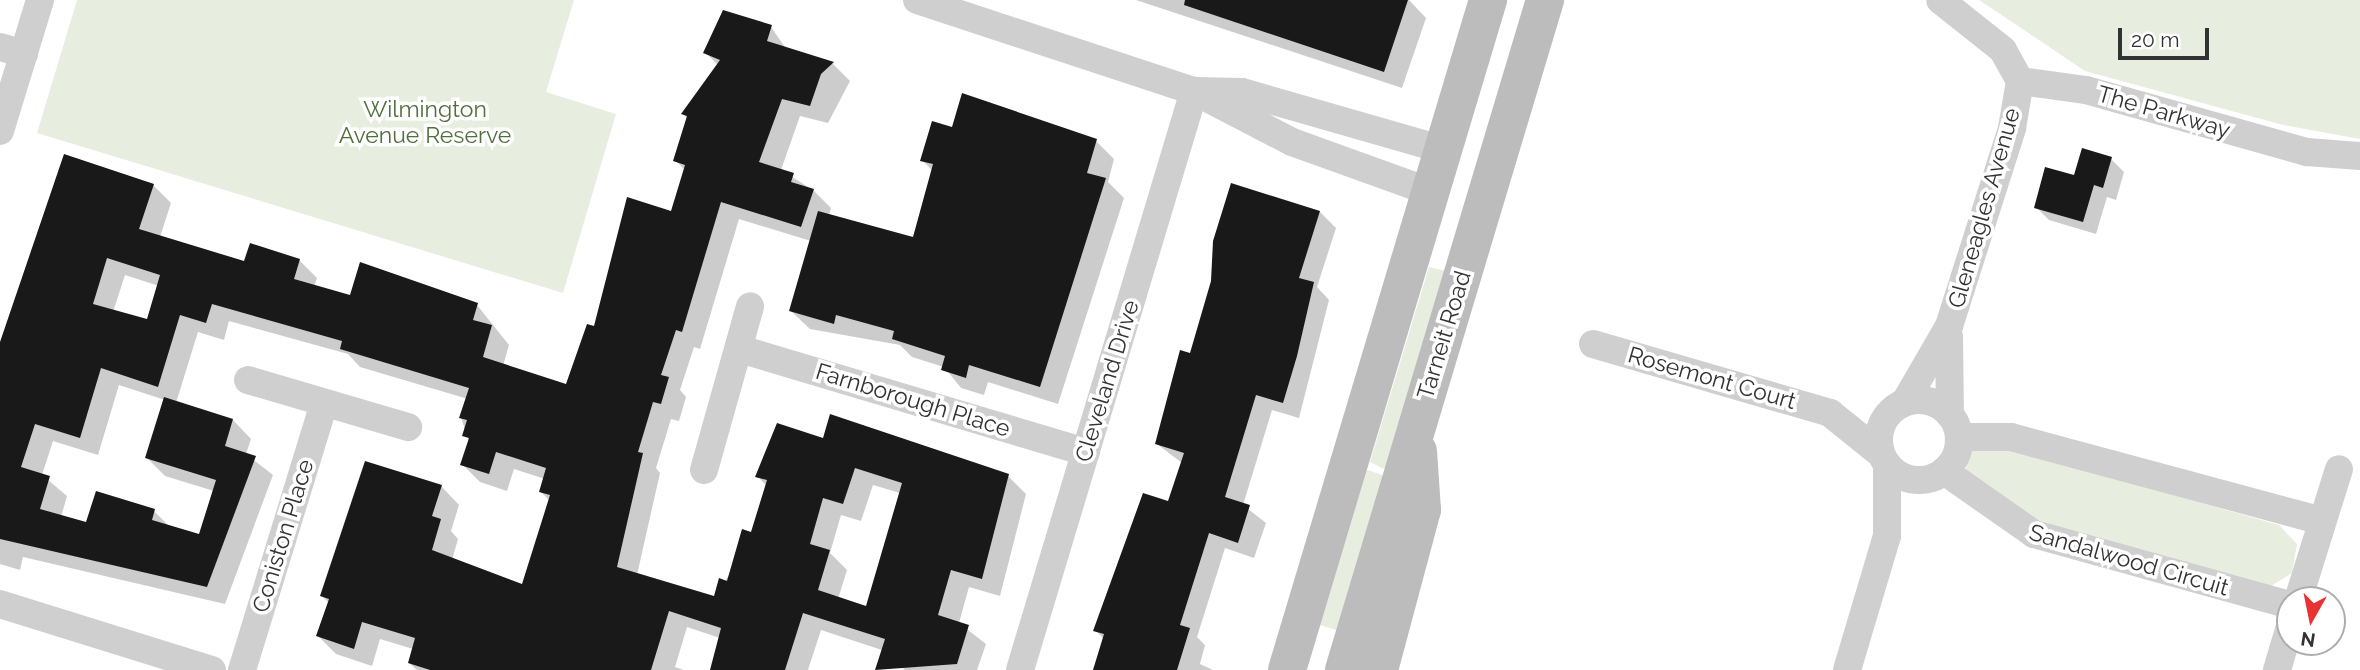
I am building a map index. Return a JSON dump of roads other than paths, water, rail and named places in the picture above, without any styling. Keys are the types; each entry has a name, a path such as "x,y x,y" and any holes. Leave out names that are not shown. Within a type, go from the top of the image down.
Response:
{"main road":[{"path":"1483,205 1457,157 1488,0"},
{"path":"1287,670 1431,192 1457,157 1543,0"},
{"name":"Tarneit Road","path":"1344,670 1543,0"},
{"path":"1379,670 1422,510 1416,428"}],"street":[{"path":"0,131 12,50 40,0"},
{"path":"917,0 1194,91 1292,142 1431,192"},
{"name":"Gleneagles Avenue","path":"1899,405 1949,326 2012,128 2020,81 2003,50 1940,0"},
{"name":"The Parkway","path":"2020,81 2086,90 2307,152 2360,156"},
{"path":"1194,91 1242,92 1457,157"},
{"name":"Cleveland Drive","path":"1020,670 1194,91"},
{"path":"1292,142 1301,108"},
{"name":"The Parkway","path":"2307,152 2321,165 2360,176"},
{"path":"704,470 750,306"},
{"name":"Gleneagles Avenue","path":"1949,326 1954,426"},
{"name":"Rosemont Court","path":"1593,344 1830,413 1899,405"},
{"name":"Farnborough Place","path":"740,349 1086,452"},
{"path":"248,380 408,427"},
{"path":"1847,670 1887,536 1880,428 1899,405 1929,401 1954,426 2011,437 2322,521"},
{"name":"Coniston Place","path":"242,670 324,403"},
{"name":"Rosemont Court","path":"1830,413 1884,459"},
{"path":"1887,536 1939,474 1954,426"},
{"path":"1884,459 1908,479 1939,474"},
{"path":"2302,586 2339,468"},
{"name":"Sandalwood Circuit","path":"1939,474 2034,534 2276,601"},
{"path":"0,604 212,670"}],"park label":[{"name":"Wilmington Avenue Reserve","path":"425,122"}]}
